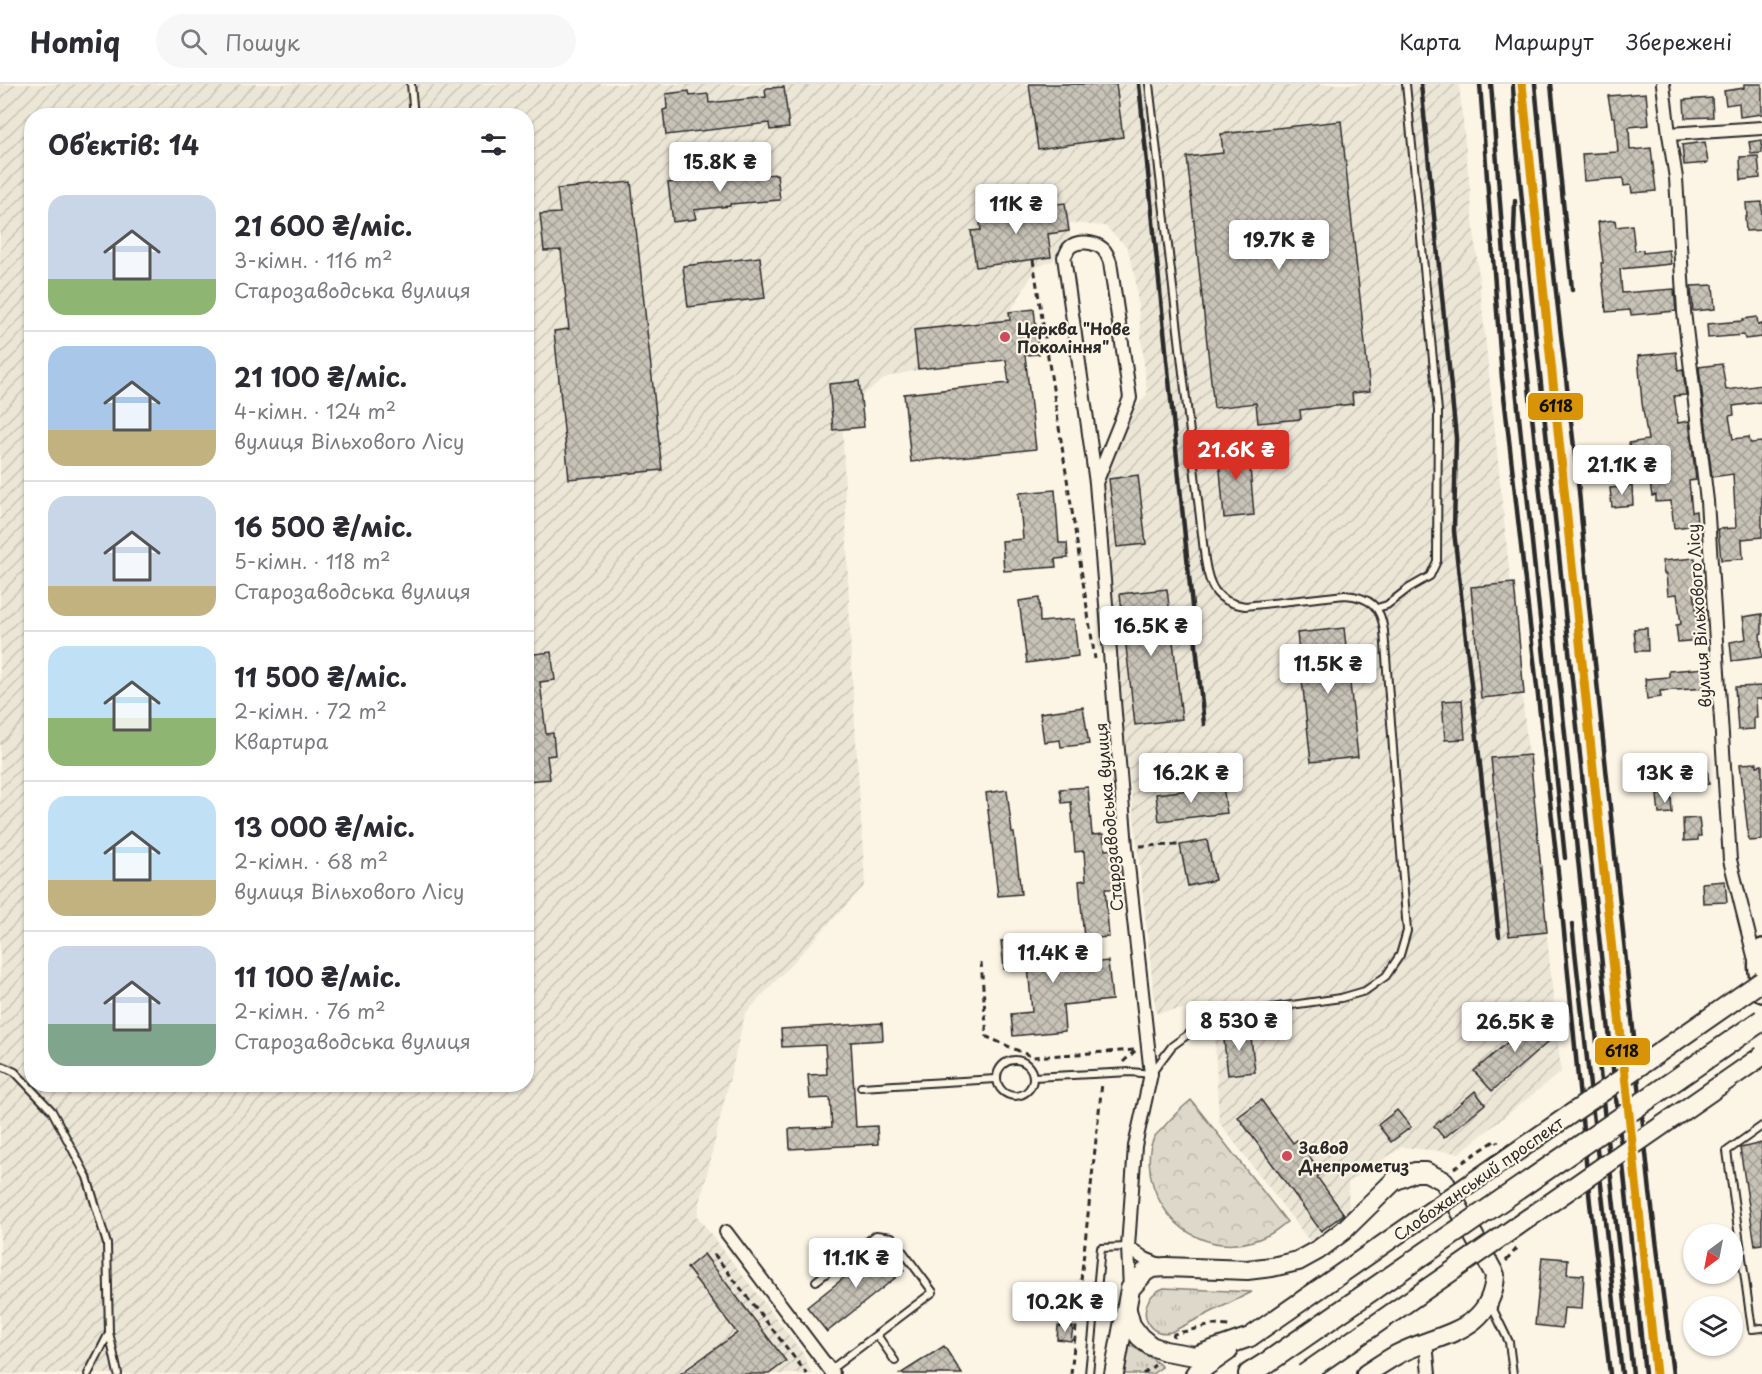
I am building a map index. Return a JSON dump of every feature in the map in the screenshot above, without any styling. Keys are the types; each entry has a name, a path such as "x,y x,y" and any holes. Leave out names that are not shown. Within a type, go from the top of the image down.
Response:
{"main road":[{"name":"Слобожанський проспект","path":"1195,1374 1759,972"},
{"name":"Слобожанський проспект","path":"1255,1371 1762,1020"},
{"path":"1304,1374 1762,1056"},
{"path":"1114,1374 1130,1289 1145,1272 1152,1268 1166,1267 1246,1270 1272,1268 1298,1261 1343,1232 1395,1181 1415,1172 1426,1172 1444,1181 1495,1275 1494,1288 1482,1314 1467,1326 1399,1354 1366,1374"},
{"path":"1127,1310 1131,1324 1140,1337 1152,1346 1165,1351 1195,1356 1250,1336"}],"street":[{"name":"вулиця Вільхового Лісу","path":"1663,84 1676,178 1684,312 1707,501 1730,860 1759,972"},
{"path":"1669,134 1762,128"},
{"name":"Старозаводська вулиця","path":"1096,483 1130,398 1110,262 1102,249 1095,244 1088,243 1077,244 1069,248 1065,257 1096,483 1126,847 1151,1074 1135,1146 1128,1247 1130,1289"},
{"path":"1762,947 1757,955 1762,994"},
{"path":"726,1232 831,1372"},
{"path":"1128,1247 1145,1259 1166,1267"},
{"path":"1426,1343 1429,1374"}],"lane":[{"path":"411,84 413,108"},
{"path":"1033,1077 1131,1072 1151,1074 1173,1046 1201,1025 1234,1013 1341,998 1365,991 1386,976 1400,955 1407,931 1384,631 1377,608 1368,600 1345,595 1245,606 1224,600 1209,582 1149,84"},
{"path":"1377,608 1430,576 1437,561 1438,411 1406,84"},
{"path":"1010,1060 1028,1065 1033,1077 1030,1089 1019,1096 1012,1097 1001,1091 996,1079 1000,1067 1010,1060"},
{"path":"0,1065 15,1072 24,1081"},
{"path":"861,1087 996,1079"},
{"path":"34,1092 52,1111 87,1177 107,1244 109,1332 118,1374"},
{"path":"1762,1126 1726,1151 1752,1329 1762,1328"},
{"path":"816,1281 876,1235 892,1237 933,1293 831,1372"},
{"path":"1089,1374 1101,1248 1128,1247"},
{"path":"1489,1302 1509,1342 1513,1374"},
{"path":"88,1374 109,1332"},
{"path":"877,1335 895,1361"}],"path":[{"path":"1033,260 1096,666"},
{"path":"1126,847 1180,845"},
{"path":"981,962 987,1038 1033,1057 1136,1050 1102,1082 1071,1374"},
{"path":"1454,1168 1496,1140 1498,1143"},
{"path":"714,1254 807,1374"}],"shaded area":[{"path":"0,84 1459,84 1561,1072 1459,1153 1402,1147 1348,1183 1349,1212 1311,1243 1219,1122 1213,1005 1156,1013 1094,459 1147,394 1135,275 1127,247 1105,226 1070,223 1070,238 1052,261 1037,267 985,354 887,377 842,410 851,659 865,885 745,1014 697,1216 802,1352 812,1374 0,1374"}],"green space":[{"path":"1191,1100 1287,1222 1268,1235 1250,1242 1215,1243 1199,1238 1184,1229 1171,1217 1161,1202 1150,1174 1151,1145 1157,1134"},
{"path":"1164,1288 1252,1292 1171,1332 1161,1333 1149,1324 1146,1309 1148,1300"},
{"path":"1127,1344 1162,1367 1152,1374 1124,1374"}],"building":[{"path":"1029,84 1116,84 1123,137 1038,149"},
{"path":"1744,84 1762,84 1762,114 1740,117 1739,103 1726,105 1724,91 1744,88"},
{"path":"784,87 789,128 770,130 769,123 666,135 663,110 667,109 666,94 689,91 690,96 708,94 709,103 766,97 767,88"},
{"path":"1646,93 1649,125 1629,127 1630,150 1651,148 1656,191 1632,193 1631,185 1624,186 1623,178 1584,181 1582,154 1618,152 1615,117 1612,117 1608,96"},
{"path":"1712,98 1713,117 1685,118 1684,100"},
{"path":"1341,121 1370,391 1352,393 1353,404 1300,410 1301,419 1258,423 1256,403 1214,408 1187,157 1223,153 1221,134"},
{"path":"1762,140 1762,153 1751,154 1749,142"},
{"path":"1705,142 1708,163 1684,165 1682,145"},
{"path":"1758,156 1760,178 1741,180 1740,157"},
{"path":"777,174 780,200 730,204 730,206 694,210 696,219 673,222 668,183 726,175 727,178"},
{"path":"631,182 662,470 569,479 554,331 569,329 561,250 544,251 540,214 560,213 557,189"},
{"path":"1762,202 1762,230 1746,231 1746,203"},
{"path":"1065,203 1069,231 1048,234 1051,257 976,267 971,231 981,230 978,209 1010,204 1012,219 1042,215 1041,206"},
{"path":"1615,220 1616,227 1632,225 1635,251 1643,250 1643,253 1669,250 1671,264 1620,269 1622,293 1674,289 1676,311 1631,315 1630,310 1606,312 1598,222"},
{"path":"760,257 765,298 688,307 683,266"},
{"path":"1713,285 1715,309 1693,311 1691,286"},
{"path":"1034,309 1039,354 1025,355 1036,449 911,462 904,394 1009,383 1006,360 918,369 914,330 1010,320 1009,312"},
{"path":"1757,317 1758,325 1762,324 1762,337 1745,339 1744,335 1708,338 1707,324 1743,321 1743,319"},
{"path":"1676,352 1678,370 1683,369 1686,395 1674,396 1678,423 1689,421 1696,480 1689,481 1692,512 1696,511 1697,525 1674,528 1671,501 1656,502 1656,495 1652,496 1650,483 1656,482 1654,453 1631,457 1629,443 1648,440 1638,356"},
{"path":"1722,364 1726,390 1762,385 1762,402 1733,406 1734,415 1729,416 1733,439 1749,437 1750,443 1762,442 1762,457 1760,457 1762,537 1742,539 1743,559 1721,560 1718,529 1736,528 1733,474 1712,477 1699,367"},
{"path":"859,381 864,427 833,430 829,384"},
{"path":"1248,444 1254,515 1224,518 1218,446"},
{"path":"1138,475 1146,544 1117,547 1109,479"},
{"path":"1632,486 1633,505 1612,507 1610,488"},
{"path":"1055,490 1059,543 1067,543 1068,558 1055,559 1056,567 1004,571 1002,541 1023,539 1019,493"},
{"path":"1695,558 1699,592 1694,592 1700,640 1678,642 1676,625 1681,624 1677,594 1668,595 1662,561"},
{"path":"1514,583 1524,694 1481,698 1471,587"},
{"path":"1167,589 1182,719 1135,725 1120,594"},
{"path":"1039,598 1040,622 1074,619 1078,656 1027,663 1019,601"},
{"path":"1762,614 1762,633 1760,634 1762,657 1732,661 1730,642 1746,639 1743,617"},
{"path":"1344,628 1358,757 1311,762 1297,633"},
{"path":"1647,628 1648,651 1636,651 1634,629"},
{"path":"551,652 555,680 540,682 546,734 553,733 555,755 547,756 550,779 534,780 534,654"},
{"path":"1706,668 1708,688 1660,691 1661,697 1647,699 1645,679 1669,677 1669,671"},
{"path":"1762,686 1762,699 1756,699 1757,718 1754,718 1754,729 1738,730 1735,687"},
{"path":"1462,700 1465,739 1445,740 1442,701"},
{"path":"1083,707 1089,744 1061,747 1060,740 1044,742 1040,713"},
{"path":"1530,755 1547,932 1509,936 1491,758"},
{"path":"1706,757 1709,784 1677,788 1675,776 1692,773 1689,759"},
{"path":"1757,763 1757,766 1762,765 1762,840 1749,841 1740,764"},
{"path":"1223,786 1227,813 1159,821 1156,794"},
{"path":"1088,787 1092,835 1103,834 1105,850 1117,849 1119,873 1113,873 1115,889 1105,889 1109,937 1084,939 1079,881 1086,880 1084,851 1075,852 1071,802 1062,803 1060,789"},
{"path":"1007,790 1021,894 998,896 986,793"},
{"path":"1671,794 1672,813 1659,814 1657,795"},
{"path":"1699,818 1701,836 1698,836 1698,840 1684,841 1683,819"},
{"path":"1207,840 1215,880 1188,886 1180,845"},
{"path":"1725,881 1727,902 1703,903 1702,883"},
{"path":"1057,936 1059,966 1108,961 1112,1000 1063,1005 1065,1031 1013,1036 1011,1014 1032,1012 1028,967 1004,969 1001,941"},
{"path":"1539,1015 1556,1035 1492,1091 1474,1071"},
{"path":"882,1023 883,1040 851,1042 856,1127 877,1126 878,1144 790,1149 789,1129 832,1127 830,1098 810,1099 808,1075 827,1074 825,1045 782,1047 781,1029"},
{"path":"1250,1029 1255,1072 1228,1075 1223,1032"},
{"path":"1475,1091 1485,1104 1444,1138 1434,1126"},
{"name":"Завод Днепрометиз","path":"1261,1100 1293,1143 1297,1140 1322,1173 1317,1177 1344,1214 1321,1231 1238,1117"},
{"path":"1397,1110 1411,1127 1391,1142 1378,1125"},
{"path":"1762,1143 1762,1244 1755,1245 1740,1148"},
{"path":"884,1246 904,1271 827,1332 807,1307"},
{"path":"704,1254 786,1361 769,1374 680,1374 737,1333 687,1268"},
{"path":"1542,1257 1568,1259 1567,1274 1584,1275 1582,1309 1564,1308 1562,1328 1535,1325"},
{"path":"1058,1326 1073,1327 1071,1341 1057,1339"},
{"path":"944,1346 962,1374 900,1374"}],"railway":[{"path":"1139,84 1204,724"},
{"path":"1421,84 1456,438 1454,531 1499,936"},
{"path":"1480,84 1502,378 1560,890 1590,1203 1610,1374"},
{"path":"1491,84 1509,321 1565,858"},
{"path":"1513,84 1525,232 1645,1374"},
{"path":"1524,84 1531,125"},
{"path":"1535,84 1650,1192 1673,1374"},
{"path":"1551,84 1572,290"},
{"path":"1515,201 1514,232 1523,329 1633,1374"},
{"path":"1572,924 1622,1374"}],"transit line":[{"name":"6118","path":"1522,84 1656,1374"}],"place":[{"name":"Церква \"Нове Покоління\"","path":"1005,337"},
{"name":"Завод Днепрометиз","path":"1287,1156"}]}
